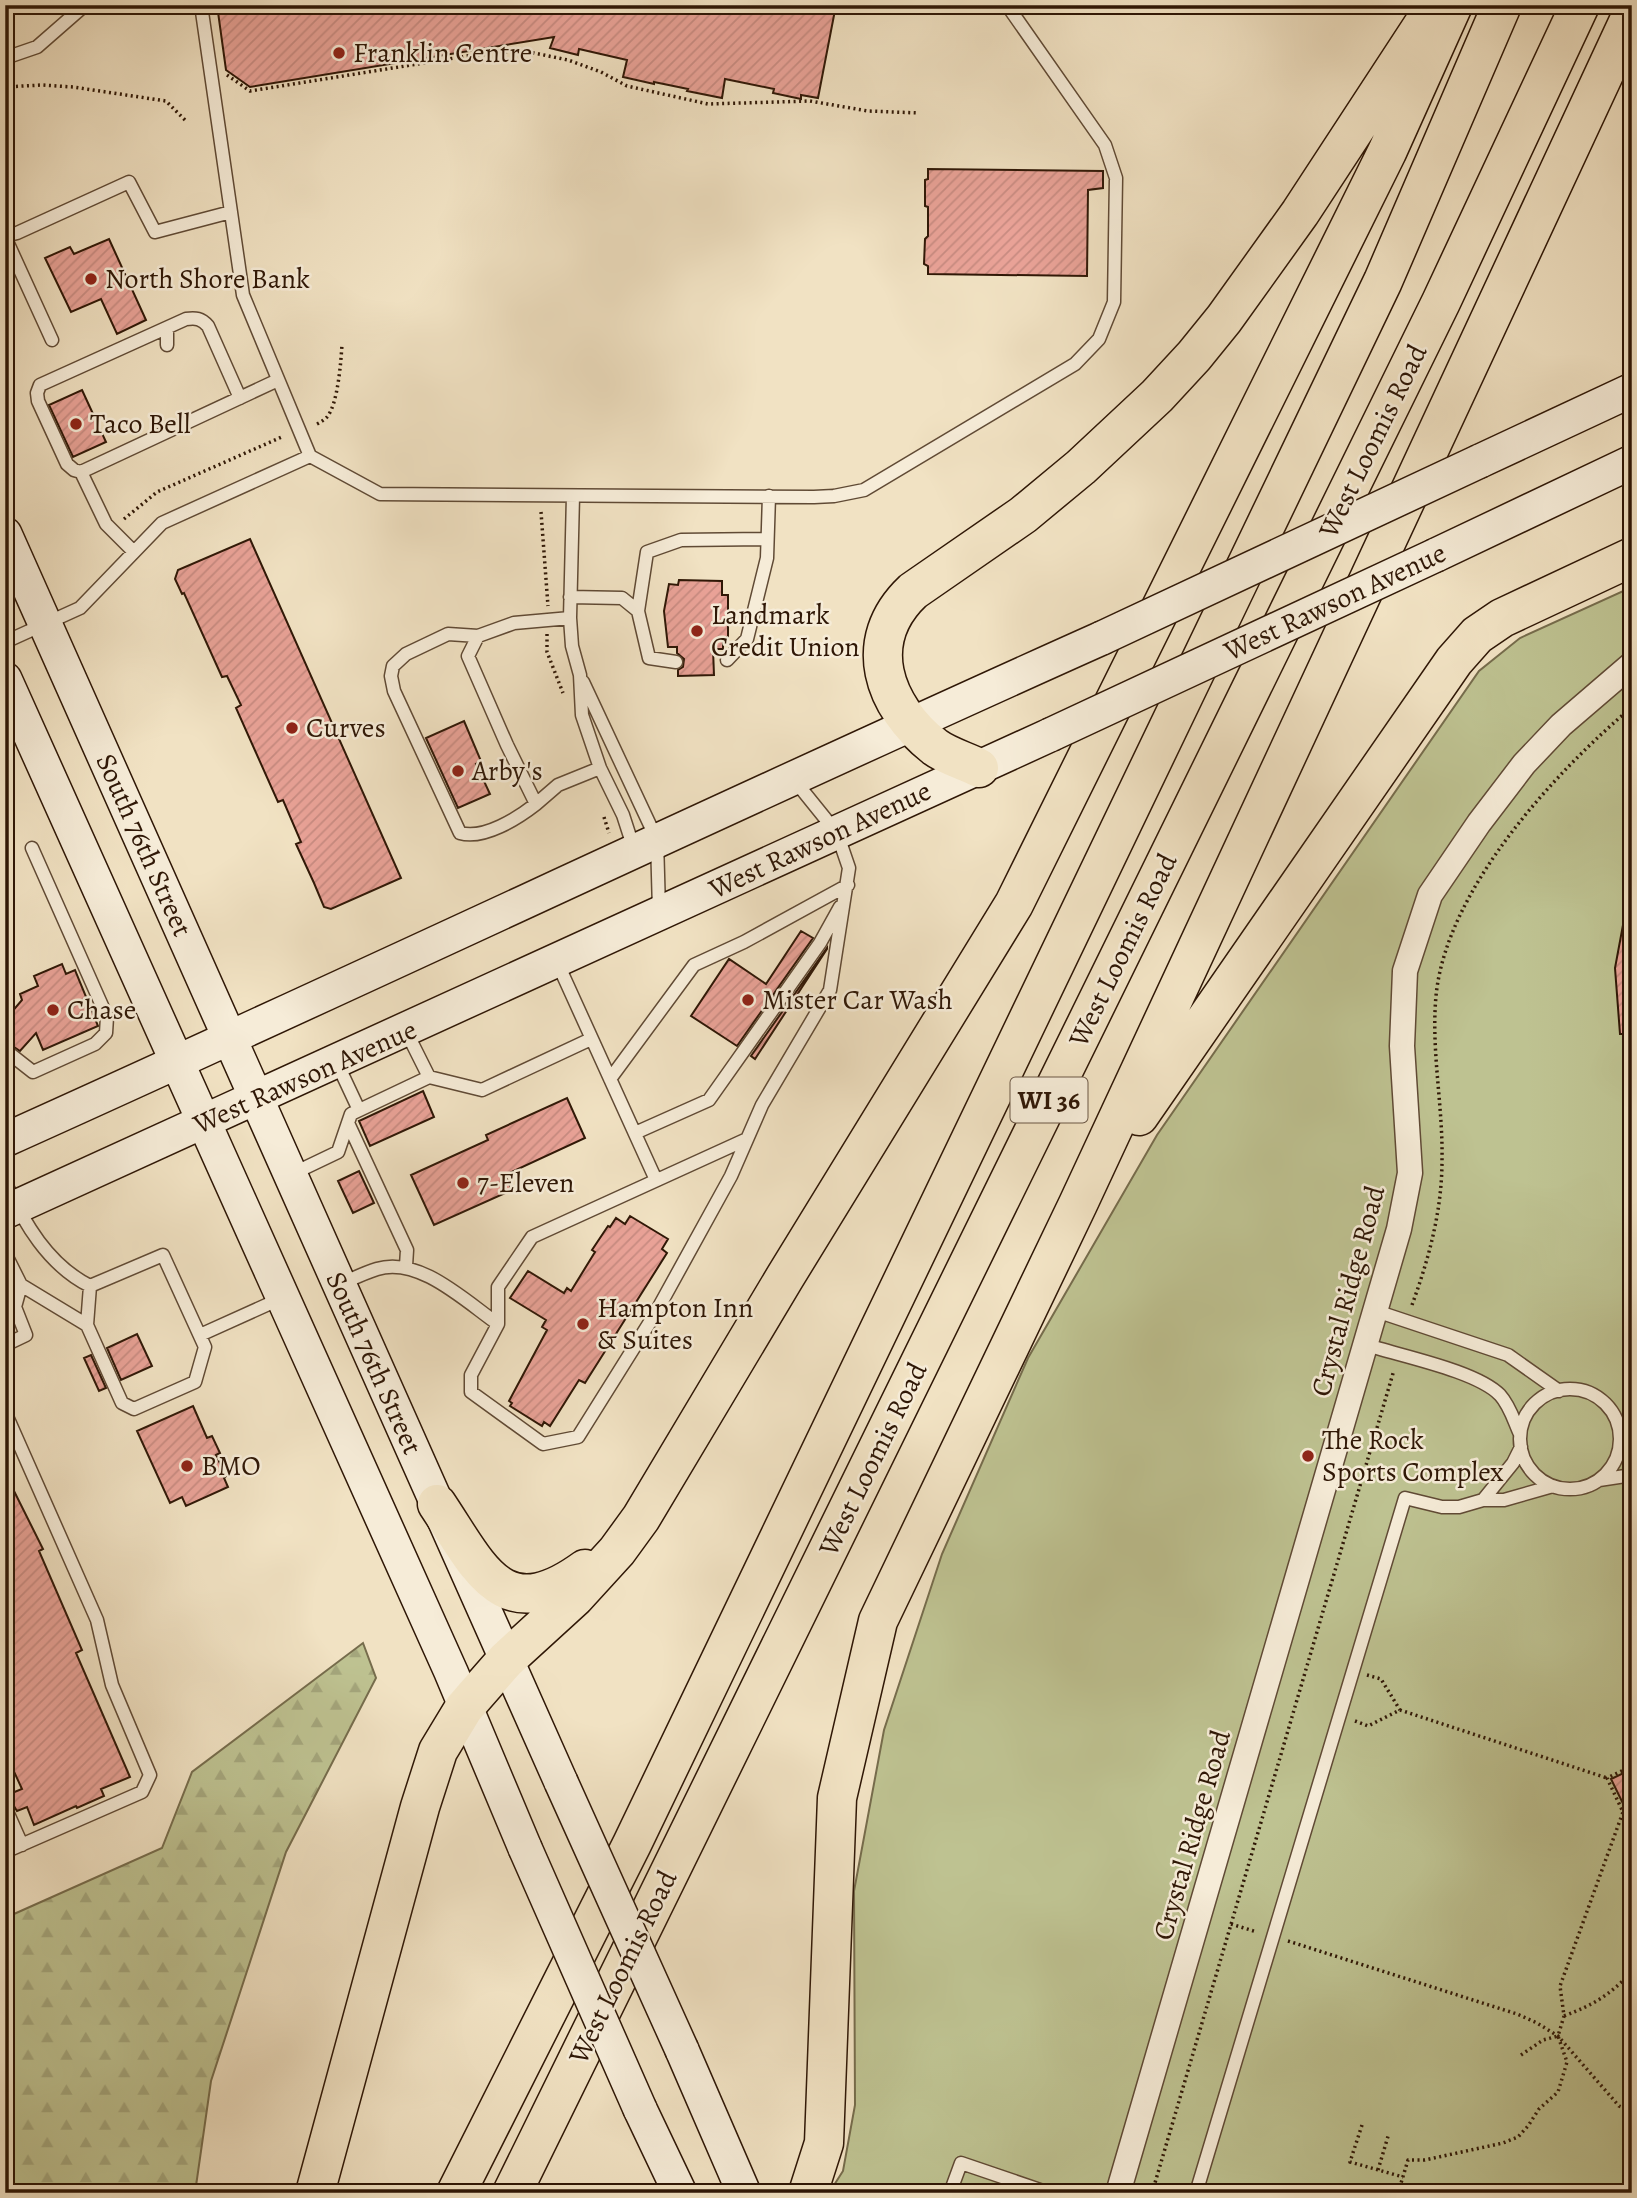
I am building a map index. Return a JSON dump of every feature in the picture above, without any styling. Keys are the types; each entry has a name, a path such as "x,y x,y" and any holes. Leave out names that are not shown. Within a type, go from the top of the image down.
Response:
{"main road":[{"path":"979,768 937,749 910,724 895,705 882,652 884,634 898,605 913,591 1023,515 1081,467 1157,397 1194,356 1300,213 1435,5"},
{"path":"315,2193 430,1771 438,1751 464,1708 506,1660 575,1597 617,1552 641,1518 1014,904 1387,152 1453,5"},
{"name":"West Loomis Road","path":"456,2193 632,1844 1383,281 1502,5"},
{"name":"West Loomis Road","path":"512,2193 1441,302 1580,5"},
{"path":"808,2193 824,2143 838,1798 878,1621 1078,1204 1632,13"},
{"path":"5,1140 1102,638 1632,390"},
{"name":"West Rawson Avenue","path":"9,1200 256,1100 979,768 1632,462"},
{"name":"South 76th Street","path":"5,534 744,2193"},
{"path":"1078,1204 1454,661 1477,635 1502,618 1632,557"},
{"name":"South 76th Street","path":"5,679 450,1672 640,2109 680,2193"},
{"path":"437,1504 481,1570 496,1585 509,1592 527,1594 556,1587 580,1573 601,1557 641,1518"}],"street":[{"name":"Crystal Ridge Road","path":"1118,2193 1399,1229 1410,1173 1402,1046 1405,971 1430,895 1479,823 1524,764 1561,725 1632,664"}],"lane":[{"path":"5,58 37,47 85,5"},
{"path":"201,5 243,295 310,456 380,494 573,496 834,496 864,490 1076,364 1099,340 1114,302 1115,178 1105,145 1007,5"},
{"path":"52,340 5,237 129,182 155,232 231,212"},
{"path":"240,398 208,326 202,320 186,319 40,385 37,393 38,401 67,464 81,472 240,398 278,380"},
{"path":"167,328 167,345"},
{"path":"5,642 80,608 162,523 310,456"},
{"path":"81,472 106,524 134,552"},
{"path":"573,496 570,597 572,646 580,675 646,846 659,914"},
{"path":"727,660 747,639 767,558 769,496"},
{"path":"676,662 649,658 638,611 647,552 681,540 767,539"},
{"path":"570,597 622,598 638,611"},
{"path":"570,618 514,623 478,636 448,634 406,654 393,666 391,676 394,691 460,834 475,835 494,828 524,813 558,786 600,768"},
{"path":"478,636 468,656 536,804"},
{"path":"580,675 582,715 600,768 623,815 626,830 646,846"},
{"path":"747,1139 532,1237 498,1286 498,1324 471,1375 471,1392 544,1444 578,1437 655,1314 731,1177 762,1105 830,990 849,868 837,833 793,778"},
{"path":"5,1050 33,1072 95,1044 106,1033 107,1017 32,848"},
{"path":"610,1079 694,965 847,890"},
{"path":"635,1133 709,1100 820,943 847,890"},
{"path":"556,962 656,1181"},
{"path":"406,1031 429,1077"},
{"path":"290,1175 338,1152 351,1114 429,1077 482,1090 591,1039"},
{"path":"337,1063 359,1110"},
{"path":"348,1123 407,1250 406,1266"},
{"path":"9,1200 45,1251 76,1279 90,1286 163,1255 205,1347 195,1382 134,1409 122,1403 87,1325 90,1286"},
{"path":"5,1253 21,1285 87,1325"},
{"path":"340,1285 378,1268 406,1266 422,1272 498,1324"},
{"path":"5,1345 26,1335 15,1307 21,1285"},
{"path":"200,1335 282,1298"},
{"path":"1376,1311 1508,1355 1559,1391"},
{"path":"1367,1345 1471,1376 1488,1385 1501,1396 1520,1441 1526,1464 1538,1477 1553,1486 1569,1489 1584,1487 1599,1480 1632,1475"},
{"path":"1483,1500 1513,1464 1524,1419 1532,1406 1544,1396 1559,1391 1574,1390 1595,1396 1612,1412 1620,1441 1610,1470 1599,1480"},
{"path":"5,1412 97,1620 112,1685 149,1775 142,1793 5,1852"},
{"path":"1618,1426 1632,1437"},
{"path":"1196,2193 1405,1498 1442,1507 1459,1507 1483,1500 1504,1500 1553,1486"},
{"path":"5,1807 22,1845"},
{"path":"950,2193 961,2163 1049,2193"}],"path":[{"path":"209,63 250,91 467,56 508,52 534,53 579,64 626,86 708,104 810,101 867,111 919,113"},
{"path":"5,87 73,87 166,101 186,121"},
{"path":"317,424 328,416 332,404 341,363 342,344"},
{"path":"120,522 157,492 271,439 286,435"},
{"path":"1411,1309 1430,1256 1438,1211 1442,1161 1435,1035 1436,995 1442,961 1450,938 1472,892 1507,840 1585,748 1632,707"},
{"path":"1152,2193 1395,1364"},
{"path":"1381,1679 1400,1710 1607,1778 1632,1766"},
{"path":"1367,1726 1400,1710"},
{"path":"1398,2193 1408,2160 1425,2160 1503,2143 1518,2137 1539,2109 1558,2092 1567,2062 1558,2036 1564,2016 1560,1986 1622,1812 1607,1778"},
{"path":"1231,1924 1244,1928"},
{"path":"1302,1945 1517,2014 1537,2023 1558,2036 1619,2106 1632,2112"},
{"path":"1564,2016 1596,2003 1632,1972"},
{"path":"1521,2055 1543,2040 1558,2036"},
{"path":"1362,2125 1350,2162 1403,2177"},
{"path":"1378,2170 1390,2133"}],"green space":[{"name":"The Rock Sports Complex","path":"1632,587 1632,2193 829,2193 843,2171 855,2105 854,1891 884,1730 942,1554 1028,1358 1157,1135 1479,671 1520,638"},
{"path":"363,1643 376,1678 286,1852 211,2081 195,2193 5,2193 5,1918 162,1848 192,1772"}],"building":[{"name":"Franklin Centre","path":"259,5 836,5 818,98 801,95 801,99 773,93 774,89 725,79 722,98 623,77 627,60 579,49 578,55 550,48 554,37 250,87 226,70 218,12"},
{"path":"928,169 1103,171 1103,188 1088,190 1087,276 928,274 928,266 924,264 925,239 928,236 925,180 928,179"},
{"name":"North Shore Bank","path":"109,239 146,320 117,334 101,299 71,312 45,258 70,247 74,254"},
{"name":"Taco Bell","path":"82,390 106,442 73,457 49,405"},
{"path":"250,539 401,878 331,909 324,907 296,844 301,842 283,800 278,802 236,708 241,705 227,676 222,677 175,579 178,570"},
{"name":"Landmark Credit Union","path":"679,580 722,581 722,595 728,595 728,637 723,637 723,649 713,649 714,675 678,676 684,659 677,653 677,647 668,647 664,611 669,584 678,585"},
{"name":"Arby's","path":"464,721 481,761 476,764 490,794 458,808 426,738"},
{"path":"1623,925 1632,925 1632,1034 1620,1034 1615,968"},
{"name":"Mister Car Wash","path":"801,931 813,938 737,1046 691,1016 729,959 766,984"},
{"path":"827,949 755,1059 751,1056"},
{"name":"Chase","path":"62,964 66,974 75,970 98,1026 43,1050 36,1033 20,1051 5,1041 5,1020 22,1000 20,994 38,986 34,976"},
{"path":"423,1091 434,1117 370,1146 359,1121"},
{"path":"567,1098 585,1138 505,1175 512,1190 434,1225 411,1175 488,1140 486,1135"},
{"path":"359,1171 374,1203 353,1213 338,1181"},
{"name":"Hampton Inn & Suites","path":"630,1216 668,1239 662,1249 667,1253 585,1383 579,1380 550,1426 544,1422 542,1426 510,1406 512,1403 509,1401 547,1330 542,1327 546,1320 510,1298 528,1271 564,1293 567,1288 571,1291 608,1226 610,1227 616,1218 625,1224"},
{"path":"137,1334 152,1366 121,1380 107,1348"},
{"path":"91,1355 106,1388 99,1391 84,1358"},
{"name":"BMO","path":"193,1406 207,1438 212,1436 220,1453 216,1455 228,1487 186,1506 182,1497 170,1503 137,1431"},
{"path":"5,1473 43,1549 39,1551 82,1650 76,1653 130,1777 101,1789 104,1796 34,1825 27,1807 17,1811 7,1795 22,1789 5,1752 5,1700 12,1697 5,1681"},
{"path":"1632,1769 1632,1822 1611,1779"}],"place":[{"name":"Franklin Centre","path":"339,53"},
{"name":"North Shore Bank","path":"91,279"},
{"name":"Taco Bell","path":"76,424"},
{"name":"Landmark Credit Union","path":"697,631"},
{"name":"Curves","path":"292,728"},
{"name":"Arby's","path":"458,771"},
{"name":"Mister Car Wash","path":"748,1000"},
{"name":"Chase","path":"53,1010"},
{"name":"7-Eleven","path":"463,1183"},
{"name":"Hampton Inn & Suites","path":"583,1324"},
{"name":"The Rock Sports Complex","path":"1308,1456"},
{"name":"BMO","path":"187,1466"}]}
